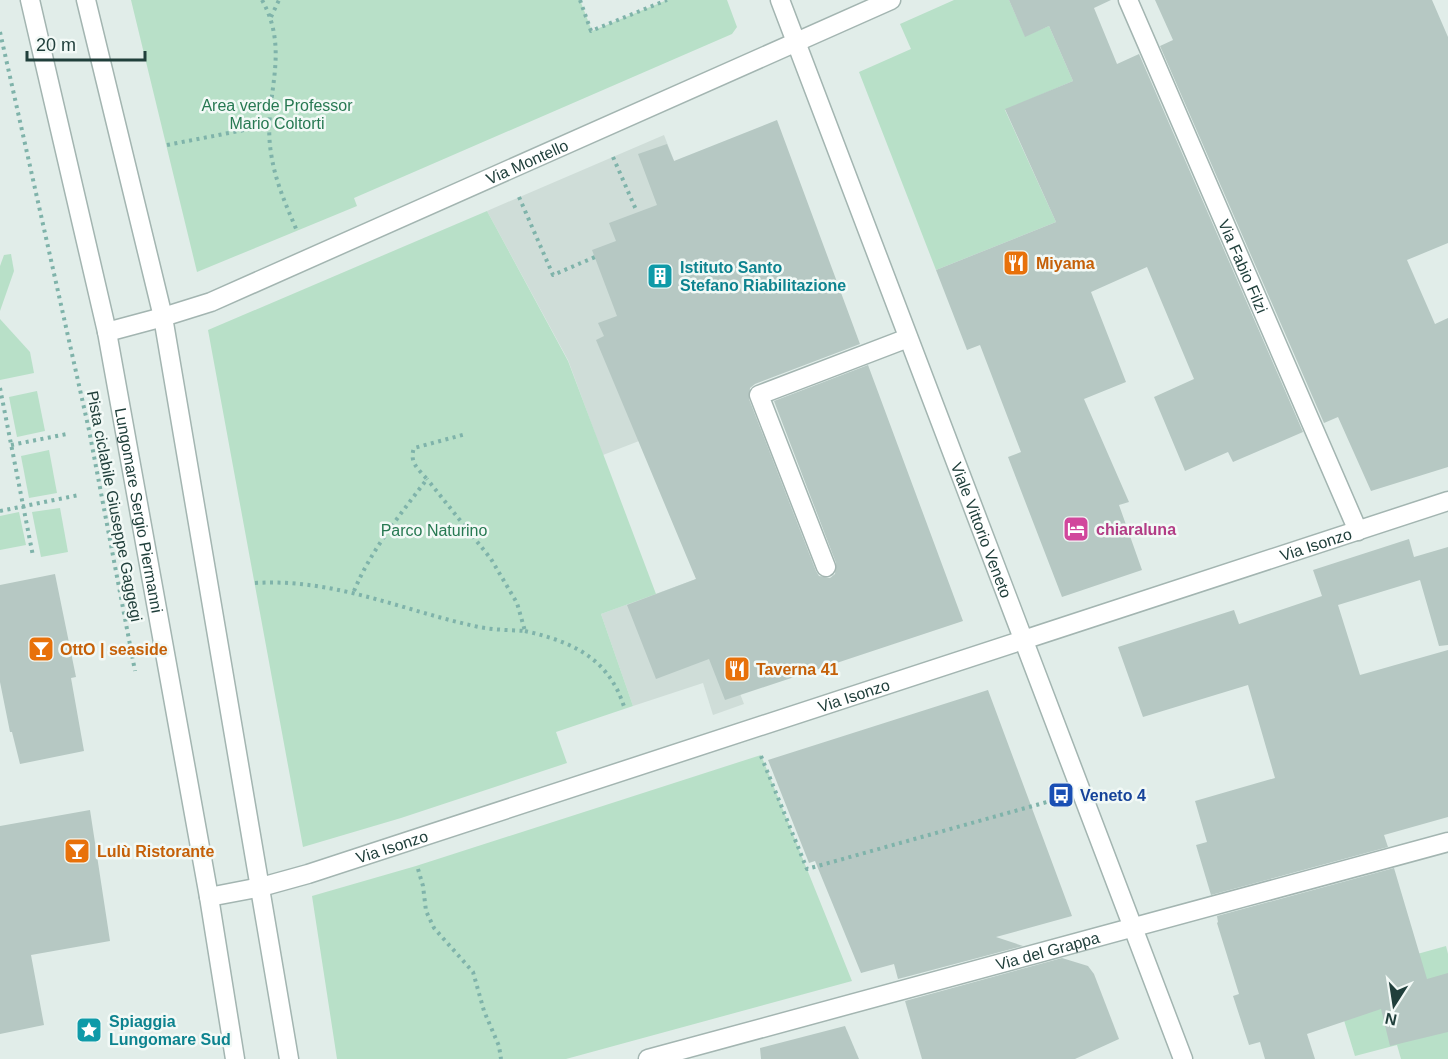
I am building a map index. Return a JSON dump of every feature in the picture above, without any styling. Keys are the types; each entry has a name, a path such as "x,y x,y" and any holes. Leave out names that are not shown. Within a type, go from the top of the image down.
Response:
{"street":[{"name":"Lungomare Sergio Piermanni","path":"30,0 107,332 209,897 235,1059"},
{"path":"86,0 163,317 289,1059"},
{"name":"Viale Vittorio Veneto","path":"780,0 1183,1059"},
{"name":"Via Montello","path":"107,332 211,302 891,0"},
{"name":"Via Fabio Filzi","path":"1128,0 1358,531"},
{"path":"826,567 759,394 908,338"},
{"name":"Via Isonzo","path":"209,897 261,887 398,845 1448,501"},
{"name":"Via del Grappa","path":"648,1059 1448,842"}],"path":[{"path":"262,0 272,17 276,41 270,152 279,191 297,232"},
{"path":"272,17 279,0"},
{"path":"580,0 591,31 667,0"},
{"name":"Pista ciclabile Giuseppe Gaggegi","path":"0,32 89,430 137,682"},
{"path":"167,146 270,125"},
{"path":"613,157 637,212"},
{"path":"519,197 553,275 595,257"},
{"path":"0,388 33,556"},
{"path":"11,445 67,434"},
{"path":"466,434 414,448 411,455 413,464 491,559 517,603 525,631"},
{"path":"354,591 390,528 427,479"},
{"path":"0,511 79,495"},
{"path":"255,583 282,581 354,591 482,628 525,631 551,637 568,644 597,662 614,683 625,709"},
{"path":"761,755 807,869 1047,802"},
{"path":"416,866 423,886 426,911 434,928 473,972 484,1011 499,1046 501,1059"}],"shaded area":[{"path":"664,135 757,373 742,401 603,455 568,360 487,211"},
{"path":"696,579 744,704 713,715 703,683 633,706 601,614"}],"green space":[{"name":"Area verde Professor Mario Coltorti","path":"131,0 580,0 592,31 667,0 727,0 737,27 732,34 354,198 357,206 197,272"},
{"path":"954,0 1009,0 1025,36 1049,26 1073,81 1005,110 1056,222 936,270 859,72 911,49 900,24"},
{"name":"Parco Naturino","path":"487,211 568,361 656,594 601,614 633,706 556,732 567,763 401,818 303,847 208,330"},
{"path":"11,254 14,271 0,311 0,266 4,255"},
{"path":"0,319 30,352 34,373 0,380"},
{"path":"37,391 45,431 17,437 9,397"},
{"path":"49,450 57,493 29,498 21,456"},
{"path":"60,508 68,552 41,557 32,512"},
{"path":"19,512 26,545 0,550 0,516"},
{"path":"761,755 852,981 566,1059 337,1059 312,896 416,866"},
{"path":"1446,946 1448,954 1448,1059 1401,1059 1397,1045 1355,1056 1331,978"}],"building":[{"path":"1009,0 1111,0 1094,8 1117,64 1139,54 1303,432 1233,462 1228,452 1185,471 1154,397 1194,379 1147,267 1091,292 1126,382 1084,399 1129,502 1119,505 1142,570 1062,597 1008,457 1021,452 980,345 967,350 936,270 1056,222 1005,109 1073,81 1049,26 1025,37"},
{"path":"1155,0 1432,0 1448,37 1448,243 1407,260 1435,324 1448,318 1448,467 1371,491 1338,417 1324,423 1160,46 1173,40"},
{"path":"777,120 860,344 755,384 750,388 749,399 816,571 819,576 830,578 835,574 836,563 774,401 868,365 963,621 725,700 709,659 656,679 627,605 696,579 596,340 604,336 598,323 617,316 592,250 616,241 609,223 657,205 638,154 667,144 674,161"},
{"path":"1409,539 1414,557 1448,547 1448,645 1439,646 1420,580 1338,605 1360,675 1448,650 1448,817 1384,835 1388,847 1211,895 1196,845 1207,842 1195,801 1275,778 1248,685 1143,717 1118,647 1234,610 1239,624 1322,596 1313,570"},
{"path":"55,574 76,677 71,678 84,751 20,764 12,732 10,732 0,682 0,585"},
{"path":"988,690 1072,916 996,937 1023,946 898,979 894,964 861,973 815,861 809,863 768,760"},
{"path":"90,810 110,941 31,955 44,1025 0,1034 0,826"},
{"path":"1394,868 1427,979 1448,973 1448,1032 1390,1046 1381,1009 1307,1034 1315,1059 1265,1059 1260,1042 1249,1045 1233,996 1239,994 1217,923 1217,916"},
{"path":"1062,958 1088,966 1094,974 1119,1039 1075,1059 922,1059 905,1001"},
{"path":"845,1026 859,1059 761,1059 760,1048"}],"place":[{"name":"Miyama","path":"1016,263"},
{"name":"Istituto Santo Stefano Riabilitazione","path":"660,276"},
{"name":"chiaraluna","path":"1076,529"},
{"name":"OttO | seaside","path":"41,649"},
{"name":"Taverna 41","path":"737,669"},
{"name":"Veneto 4","path":"1061,795"},
{"name":"Lulù Ristorante","path":"77,851"},
{"name":"Spiaggia Lungomare Sud","path":"89,1030"}]}
